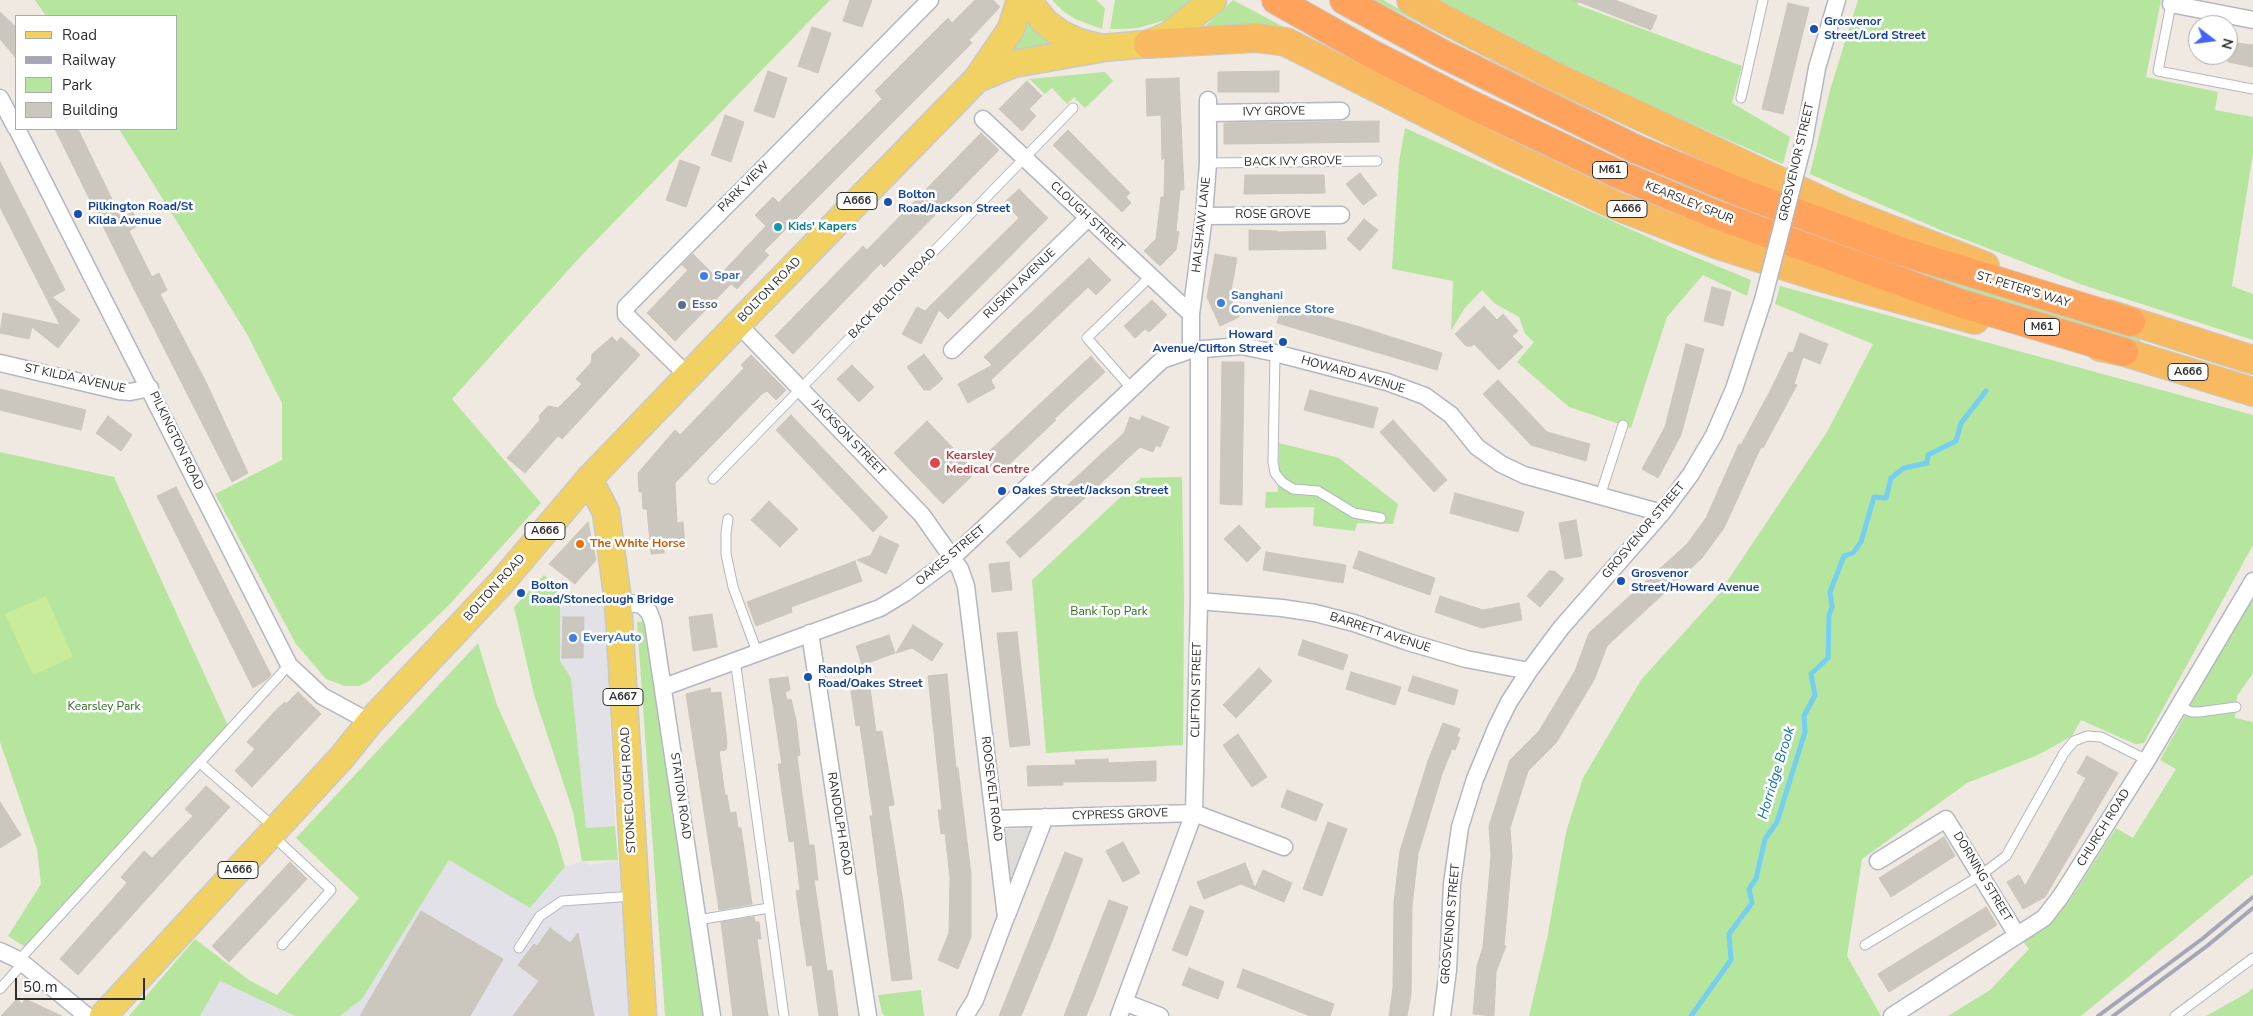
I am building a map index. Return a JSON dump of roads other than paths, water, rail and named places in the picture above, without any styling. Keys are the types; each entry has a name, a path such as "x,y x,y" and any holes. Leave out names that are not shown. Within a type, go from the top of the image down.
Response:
{"highway":[{"name":"KEARSLEY SPUR","path":"1276,0 1370,53 1470,104 1627,177 1717,215 1840,261 1960,302 2124,352"},
{"name":"ST. PETER'S WAY","path":"1344,0 1441,53 1636,149 1795,213 1970,273 2253,360"},
{"name":"A666","path":"1410,0 1558,78 1846,212 2131,322"},
{"name":"A666","path":"1148,44 1256,38 1286,42 1522,161 1617,206 1718,245 1816,276 2003,328 2124,352 2253,392"}],"main road":[{"name":"BOLTON ROAD","path":"103,1016 274,832 343,756 370,722 501,583 589,479 977,79 1011,29 1020,0"},
{"name":"A666","path":"1027,0 1045,22 1061,34 1079,42 1102,48 1148,44 1169,35 1212,0"},
{"name":"BOLTON ROAD","path":"977,79 1013,64 1102,48"},
{"name":"STONECLOUGH ROAD","path":"589,479 606,512 618,601 643,1016"}],"street":[{"name":"PARK VIEW","path":"687,376 626,315 626,307 930,0"},
{"name":"GROSVENOR STREET","path":"1442,1016 1448,970 1452,884 1460,827 1474,779 1509,702 1529,671 1560,628 1662,513 1691,474 1714,435 1734,389 1763,300 1804,141 1817,68 1838,0"},
{"path":"2171,4 2253,20"},
{"name":"PILKINGTON ROAD","path":"0,98 15,126"},
{"name":"IVY GROVE","path":"1208,106 1341,111"},
{"name":"HALSHAW LANE","path":"1195,350 1191,314 1204,216 1208,163 1208,106"},
{"name":"CLOUGH STREET","path":"984,119 1191,314"},
{"name":"PILKINGTON ROAD","path":"17,130 150,388 289,665 322,696 370,722"},
{"name":"ROSE GROVE","path":"1204,216 1342,215"},
{"name":"RUSKIN AVENUE","path":"952,350 1088,218"},
{"name":"JACKSON STREET","path":"738,324 922,515 952,558"},
{"name":"HOWARD AVENUE","path":"1195,350 1242,346 1275,352 1387,382 1425,396 1451,416 1477,447 1501,464 1524,475 1662,513"},
{"name":"OAKES STREET","path":"664,687 735,659 880,608 905,594 952,558 1162,360 1195,350"},
{"name":"CLIFTON STREET","path":"1121,1009 1194,813 1199,601 1195,350"},
{"name":"ST KILDA AVENUE","path":"0,362 119,391 130,392 150,388"},
{"name":"ROOSEVELT ROAD","path":"952,558 960,569 966,586 1006,917 975,1000 965,1016"},
{"name":"CHURCH ROAD","path":"1892,1016 2044,918 2061,896 2147,760 2253,581"},
{"name":"STATION ROAD","path":"618,601 642,605 649,612 653,623 712,1016"},
{"name":"BARRETT AVENUE","path":"1199,601 1282,608 1315,613 1354,623 1408,642 1466,659 1529,671"},
{"name":"RANDOLPH ROAD","path":"810,633 868,1016"},
{"path":"1194,813 1284,847"},
{"name":"CYPRESS GROVE","path":"995,819 1194,813"},
{"path":"1006,917 1045,817"},
{"name":"DORNING STREET","path":"1878,861 1946,819 2017,935"},
{"path":"0,950 21,962 87,1016"},
{"path":"1121,1009 1160,1016"}],"lane":[{"path":"1741,98 1763,0"},
{"path":"2171,4 2158,71 2253,90"},
{"name":"BACK BOLTON ROAD","path":"713,479 1073,108"},
{"name":"BACK IVY GROVE","path":"1208,163 1377,161"},
{"path":"1131,388 1087,338 1150,276"},
{"path":"1275,352 1272,462 1275,473 1288,487 1318,491 1354,514 1381,518"},
{"path":"1600,496 1623,426"},
{"path":"728,519 726,554 731,578 757,652"},
{"path":"735,659 784,1016"},
{"path":"0,989 21,962 289,665"},
{"path":"2179,707 2192,712 2199,712 2236,707"},
{"path":"1865,945 1980,875 2006,856 2064,753 2074,741 2086,736 2101,737 2147,760"},
{"path":"200,763 274,832 331,890 282,946"},
{"path":"519,948 540,916 562,901 635,896"},
{"path":"698,920 769,908"},
{"path":"2175,1016 2253,958"}],"waterway":[{"name":"Horridge Brook","path":"1691,1016 1731,960 1729,934 1752,903 1749,889 1756,879 1765,839 1777,822 1805,732 1804,716 1815,695 1811,674 1828,658 1829,615 1832,607 1830,592 1844,556 1853,553 1861,542 1874,497 1886,498 1891,478 1904,468 1927,463 1928,455 1956,441 1961,423 1986,391"}],"railway":[{"path":"2098,1016 2202,939 2253,897"},
{"path":"2113,1016 2207,946 2253,908"}],"place":[{"name":"Grosvenor Street/Lord Street","path":"1814,29"},
{"name":"Bolton Road/Jackson Street","path":"888,202"},
{"name":"Pilkington Road/St Kilda Avenue","path":"78,214"},
{"name":"Kids' Kapers","path":"778,227"},
{"name":"Spar","path":"704,276"},
{"name":"Sanghani Convenience Store","path":"1221,303"},
{"name":"Esso","path":"682,305"},
{"name":"Howard Avenue/Clifton Street","path":"1283,342"},
{"name":"Kearsley Medical Centre","path":"935,463"},
{"name":"Oakes Street/Jackson Street","path":"1002,491"},
{"name":"The White Horse","path":"580,544"},
{"name":"Grosvenor Street/Howard Avenue","path":"1621,581"},
{"name":"Bolton Road/Stoneclough Bridge","path":"521,593"},
{"name":"EveryAuto","path":"573,638"},
{"name":"Randolph Road/Oakes Street","path":"808,677"}],"park label":[{"name":"Bank Top Park","path":"1109,612"},
{"name":"Kearsley Park","path":"104,707"}]}
